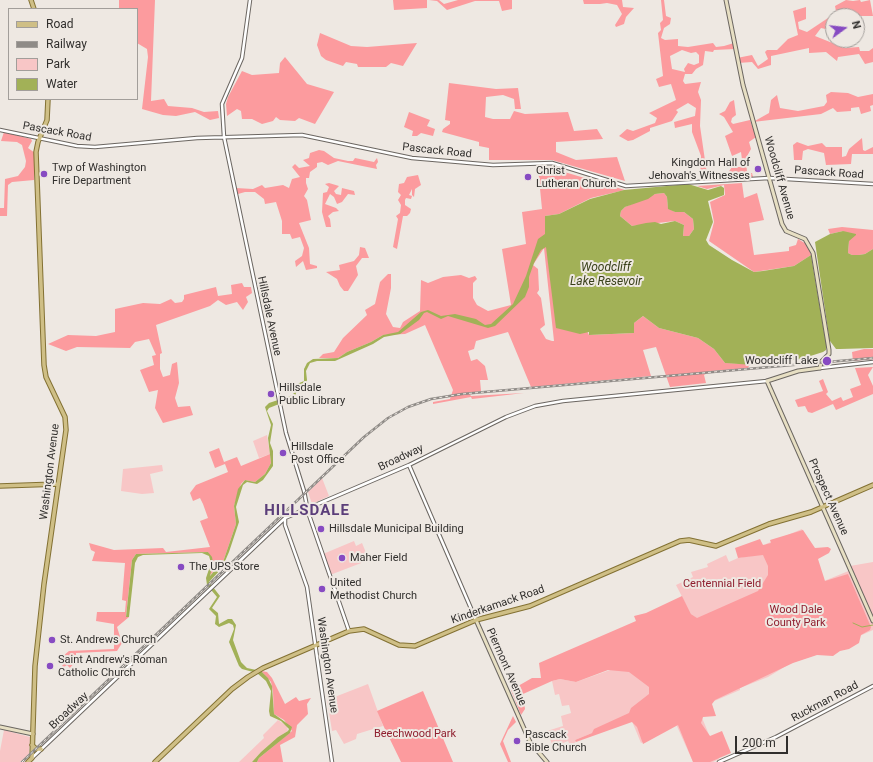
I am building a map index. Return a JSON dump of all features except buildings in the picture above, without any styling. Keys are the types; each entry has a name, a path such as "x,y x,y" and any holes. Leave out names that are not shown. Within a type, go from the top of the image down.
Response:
{"main road":[{"name":"Woodcliff Avenue","path":"726,0 738,63 784,229 805,239 813,253 828,339 829,354 821,362 820,368"},
{"name":"Washington Avenue","path":"32,760 38,642 66,420 44,368 36,148 48,116 48,100"},
{"name":"Broadway","path":"767,381 804,370 820,368"},
{"name":"Prospect Avenue","path":"767,381 873,621"},
{"path":"0,486 58,484"},
{"name":"Kinderkamack Road","path":"155,762 232,689 254,673 349,631 364,629 396,644 412,646 476,620 530,606 680,541 689,540 716,546 763,526 805,514 873,485"},
{"name":"Piermont Avenue","path":"476,620 530,742 547,762"},
{"path":"0,727 33,734"},
{"path":"32,745 36,749 42,749"},
{"name":"Broadway","path":"28,762 32,760"}],"street":[{"name":"Hillsdale Avenue","path":"250,0 242,58 222,104 224,137 279,406 308,512 349,631"},
{"name":"Pascack Road","path":"0,130 95,147 224,137 302,135 407,158 493,165 552,163 626,186 769,178 873,184"},
{"name":"Broadway","path":"820,368 873,362"},
{"name":"Broadway","path":"32,760 285,518 409,465 506,416 544,404 767,381"},
{"name":"Piermont Avenue","path":"409,465 476,620"},
{"path":"281,514 290,516"},
{"name":"Washington Avenue","path":"285,518 285,525 307,587 332,762"},
{"path":"279,523 285,525"},
{"name":"Ruckman Road","path":"719,762 775,737 873,686"}],"green space":[{"path":"119,0 155,0 151,101 164,99 168,106 192,108 204,112 218,111 219,118 210,120 195,112 176,116 163,115 142,109 148,57 147,49 138,44 138,8 119,8"},
{"path":"393,0 427,0 427,8 394,10"},
{"path":"429,0 439,0 444,4 458,0 512,0 512,9 502,11 499,1 475,1 447,10 437,1"},
{"path":"583,0 622,0 623,7 634,8 626,17 624,24 616,27 615,25 622,14 617,5 607,3 584,4"},
{"path":"661,0 664,0 666,16 671,18 670,24 664,28 661,38 665,40 678,39 678,46 688,47 713,43 716,47 734,43 735,49 714,50 713,52 705,51 703,65 696,69 692,74 685,74 683,81 685,84 701,82 698,92 701,100 700,126 708,181 700,182 701,156 692,132 692,124 675,128 674,122 695,116 696,108 688,103 676,110 678,112 672,121 650,128 650,131 633,140 628,141 619,136 627,129 633,131 655,123 657,118 649,113 676,100 671,84 659,87 656,79 663,76 658,33 661,30 660,23 663,20","holes":["682,50 691,53 696,52 699,55 699,63 694,65 688,63 684,69 685,72 672,69 670,56"]},
{"path":"846,0 860,0 861,2 870,0 873,16 865,16 865,8 835,8 835,6"},
{"path":"806,7 806,19 798,22 799,29 807,32 825,20 825,29 821,28 815,36 825,40 825,48 859,48 860,51 869,51 873,48 873,62 865,64 859,54 838,57 837,61 826,52 809,53 809,48 771,56 771,65 758,69 752,62 738,63 737,58 752,55 758,66 768,59 765,52 767,50 777,50 788,39 798,35 793,11"},
{"path":"320,33 351,46 367,47 417,43 403,66 391,63 386,67 358,67 357,64 346,62 343,66 326,60 321,56 317,45"},
{"path":"285,57 307,84 334,92 315,124 299,118 295,121 280,120 276,117 273,121 262,124 252,119 242,119 241,111 237,109 227,116 226,104 228,97 242,71 252,75 279,73 280,63"},
{"path":"449,83 496,89 518,88 521,109 515,109 514,99 503,95 486,97 485,117 493,119 510,119 514,111 525,114 568,112 574,131 597,129 603,139 556,142 556,152 576,160 617,157 625,181 552,160 489,160 489,148 479,146 479,142 442,132 443,129 450,124 450,121 445,120"},
{"path":"831,92 848,93 858,97 873,94 873,105 870,106 871,111 861,114 859,107 851,108 851,111 837,112 833,108 821,114 753,122 769,113 771,100 777,95 780,108 798,111 824,106 827,102 826,95"},
{"path":"734,100 736,115 732,118 731,122 733,124 750,120 756,137 749,142 751,149 746,158 747,173 752,173 753,177 725,177 732,167 743,167 741,152 732,156 725,136 733,132 724,117 719,114 725,111 730,102"},
{"path":"409,112 430,120 427,126 435,129 433,136 421,133 417,136 412,136 413,131 404,127"},
{"path":"4,132 31,139 32,141 28,148 35,153 34,180 12,182 8,185 7,216 0,216 0,208 4,208 5,179 18,176 25,167 26,161 22,145 17,142 1,141"},
{"path":"862,138 863,150 865,151 873,147 873,154 852,154 851,164 826,165 824,153 808,149 803,151 802,160 794,160 793,145 797,142 808,146 822,143 826,147 842,147 842,157 846,156 849,149"},
{"path":"319,150 324,151 334,158 348,161 353,161 355,158 374,162 377,158 378,162 376,165 377,169 338,161 328,165 322,162 317,163 317,167 310,172 309,178 306,178 308,189 304,196 307,200 311,220 299,223 309,248 310,264 317,266 317,268 306,270 303,261 296,267 295,261 302,256 304,248 300,237 292,239 290,234 282,234 282,221 276,202 265,204 264,199 255,192 238,194 236,188 253,189 262,185 265,188 283,185 289,188 292,179 300,177 292,167 295,164 299,168 310,166 303,160 309,158 310,153"},
{"path":"538,168 551,168 625,190 591,198 559,214 545,216 546,244 589,335 634,333 634,323 643,316 659,328 698,338 714,349 725,363 750,364 748,368 711,371 704,375 706,383 670,387 656,347 643,350 651,376 531,387 508,332 476,341 474,349 468,351 471,361 477,359 485,366 488,380 480,380 481,391 469,393 471,396 524,393 472,399 471,397 433,404 433,402 450,399 453,390 425,325 405,334 383,335 371,342 347,352 338,358 319,358 323,354 334,352 343,338 367,315 365,310 375,304 380,282 388,274 391,274 391,288 386,314 393,327 400,328 403,322 420,311 421,280 428,283 443,277 461,275 469,278 475,276 477,279 473,283 473,298 477,305 488,311 511,305 502,249 526,244 522,212 542,209","holes":["544,248 554,341 546,339 540,329 545,325 541,298 537,293 539,290 538,269 533,265"]},
{"path":"418,175 421,185 415,189 414,197 412,195 412,189 409,195 412,196 411,199 406,198 405,200 405,205 411,209 407,216 403,216 397,249 393,247 398,219 396,216 400,213 401,205 398,200 401,195 398,192 399,184 404,183 407,177"},
{"path":"329,183 339,186 334,191 336,194 341,195 342,188 354,191 355,195 348,194 342,202 337,204 334,197 330,194 325,204 336,208 339,211 333,212 328,216 331,227 326,227 322,212 323,193 327,192 329,187 325,184"},
{"path":"742,183 744,198 757,193 764,220 749,223 754,255 789,251 789,247 796,245 798,239 808,245 811,255 794,266 754,272 709,241 714,222 710,202 725,195 724,185 707,189 697,186"},
{"path":"664,193 667,197 668,208 675,212 684,212 693,219 694,229 689,236 683,236 684,225 675,221 632,226 620,216 621,211 625,207 655,194"},
{"path":"842,227 873,230 873,249 865,254 859,255 852,255 848,253 849,241 843,231 830,234 828,229"},
{"path":"360,247 365,248 369,258 362,258 356,266 358,275 348,291 344,291 337,279 326,272 340,270 339,265 354,261 359,255"},
{"path":"242,283 244,287 251,287 252,293 246,297 248,302 243,310 237,302 226,305 218,300 210,306 156,325 162,353 160,354 160,369 163,377 170,375 172,364 177,362 179,383 175,398 178,407 190,406 193,415 163,423 155,408 158,390 149,392 140,370 154,365 152,356 156,355 149,339 135,342 130,348 77,347 66,351 48,344 68,335 96,336 115,332 115,309 143,303 160,304 171,299 175,303 182,302 184,295 216,287 218,296 232,294 231,285"},
{"path":"864,349 873,349 873,359 853,361 852,352"},
{"path":"873,367 868,375 873,386 873,394 836,410 833,404 812,413 808,412 805,406 798,407 795,400 823,391 819,381 823,379 828,392 826,394 832,401 841,397 843,401 853,397 850,389 861,385 855,368"},
{"path":"267,435 270,454 259,458 253,441"},
{"path":"219,448 224,462 237,457 241,466 270,454 271,463 265,474 255,482 245,480 241,484 234,506 236,524 223,562 209,576 213,563 208,552 136,554 132,560 126,616 129,617 117,627 122,643 117,651 76,653 76,661 70,668 67,665 61,669 65,659 63,656 69,651 114,649 114,624 96,621 97,612 125,612 126,601 122,600 125,563 92,561 95,552 91,550 89,543 114,550 163,548 166,552 210,547 200,521 208,518 203,504 200,498 193,501 190,493 196,485 228,472 225,464 215,468 209,452"},
{"path":"162,465 163,471 150,474 154,493 142,494 121,491 123,469"},
{"path":"322,478 329,496 312,504 308,492"},
{"name":"Wood Dale County Park","path":"802,529 824,581 851,570 850,566 873,562 873,630 824,652 791,663 768,677 740,688 740,690 698,708 719,759 713,762 693,762 676,724 641,743 629,714 575,740 576,742 570,745 568,741 553,747 547,731 563,726 561,716 571,713 569,705 562,706 559,694 555,695 552,681 560,679 576,682 610,670 695,617 691,614 676,585 693,577 691,572 708,567 707,564 726,555 729,562 738,558 749,556 767,548 766,544"},
{"name":"Wood Dale County Park","path":"803,530 815,548 828,547 831,549 829,553 818,559 825,581 848,574 871,627 870,630 861,635 859,643 849,649 840,651 833,656 817,655 793,663 715,700 712,704 716,716 703,717 701,723 710,736 722,731 731,753 710,762 693,762 678,725 643,744 637,727 632,722 576,742 575,740 592,733 594,729 629,713 631,708 649,694 649,687 629,672 608,670 576,682 560,679 552,681 523,694 525,709 521,715 511,690 532,678 541,678 539,663 636,621 634,616 646,613 682,596 691,614 697,618 758,591 768,575 768,566 763,555 738,558 735,548 760,539 763,545 771,543 770,540"},
{"name":"Maher Field","path":"354,541 356,546 362,543 369,560 330,575 323,554"},
{"path":"261,671 267,672 272,678 285,704 296,697 299,701 311,698 307,704 308,714 297,725 295,737 280,745 283,762 257,762 259,758 292,731 284,720 274,714 271,682"},
{"path":"368,684 383,726 357,734 356,739 344,744 336,730 332,731 327,700"},
{"name":"Beechwood Park","path":"423,691 453,762 401,762 377,711"},
{"path":"513,716 516,722 508,730 503,741 511,762 508,762 500,744"},
{"path":"278,720 287,726 288,731 278,737 252,762 239,762 264,738 263,735"},
{"path":"4,730 30,737 29,754 20,762 0,762 0,751"}],"water":[{"name":"Woodcliff Lake Resevoir","path":"688,184 708,190 721,186 724,188 724,195 708,201 713,222 706,240 709,245 754,272 794,266 811,255 825,338 829,337 815,242 830,234 843,231 856,234 849,241 848,253 852,255 859,255 865,254 873,249 873,348 836,349 830,341 826,341 826,350 823,352 801,359 753,365 725,363 714,349 698,338 659,328 643,316 634,323 634,333 589,335 589,332 580,334 556,328 546,247 541,250 534,263 529,277 529,287 525,297 495,326 488,328 448,316 441,319 427,312 400,334 384,337 373,344 335,361 317,361 310,363 306,371 306,383 299,386 294,398 269,408 267,411 273,424 270,443 273,451 273,466 263,480 257,484 247,482 243,485 236,507 239,522 229,552 222,568 209,582 220,596 212,608 218,613 219,624 228,619 232,619 236,625 233,640 241,662 247,668 261,671 268,678 272,686 274,714 292,727 290,733 259,758 257,762 252,762 261,752 289,729 281,721 270,716 271,691 266,681 257,673 242,669 239,666 229,642 234,629 233,625 229,623 219,627 215,624 216,616 209,609 217,597 207,585 206,578 211,563 209,556 202,553 143,555 138,557 135,563 129,617 126,617 132,560 136,554 208,552 212,557 213,563 210,576 223,562 236,524 234,506 238,489 245,480 255,482 265,474 271,463 268,438 271,425 265,407 269,403 293,395 297,384 304,381 304,369 307,363 313,359 338,358 347,352 371,342 383,335 398,332 421,312 428,310 441,316 455,314 476,319 485,325 491,324 513,304 526,276 538,239 545,234 545,216 559,214 590,199 624,190","holes":["664,193 667,197 668,209 675,212 684,212 693,219 694,229 689,236 683,236 684,225 675,221 661,224 655,222 632,226 620,216 621,211 625,207 648,199 655,194"]}],"waterway":[{"path":"853,623 862,627 873,625"}],"railway":[{"path":"22,762 364,437 388,418 408,407 431,399 462,394 873,358"}],"place":[{"name":"Kingdom Hall of Jehovah's Witnesses","path":"758,169"},
{"name":"Twp of Washington Fire Department","path":"44,174"},
{"name":"Christ Lutheran Church","path":"528,177"},
{"name":"Woodcliff Lake","path":"827,361"},
{"name":"Hillsdale Public Library","path":"271,394"},
{"name":"Hillsdale Post Office","path":"283,453"},
{"name":"Hillsdale Municipal Building","path":"321,529"},
{"name":"Maher Field","path":"342,558"},
{"name":"The UPS Store","path":"181,567"},
{"name":"United Methodist Church","path":"322,589"},
{"name":"St. Andrews Church","path":"52,640"},
{"name":"Saint Andrew's Roman Catholic Church","path":"50,666"},
{"name":"Pascack Bible Church","path":"517,741"}],"district":[{"name":"HILLSDALE","path":"307,511"}],"park label":[{"name":"Centennial Field","path":"722,584"}]}
